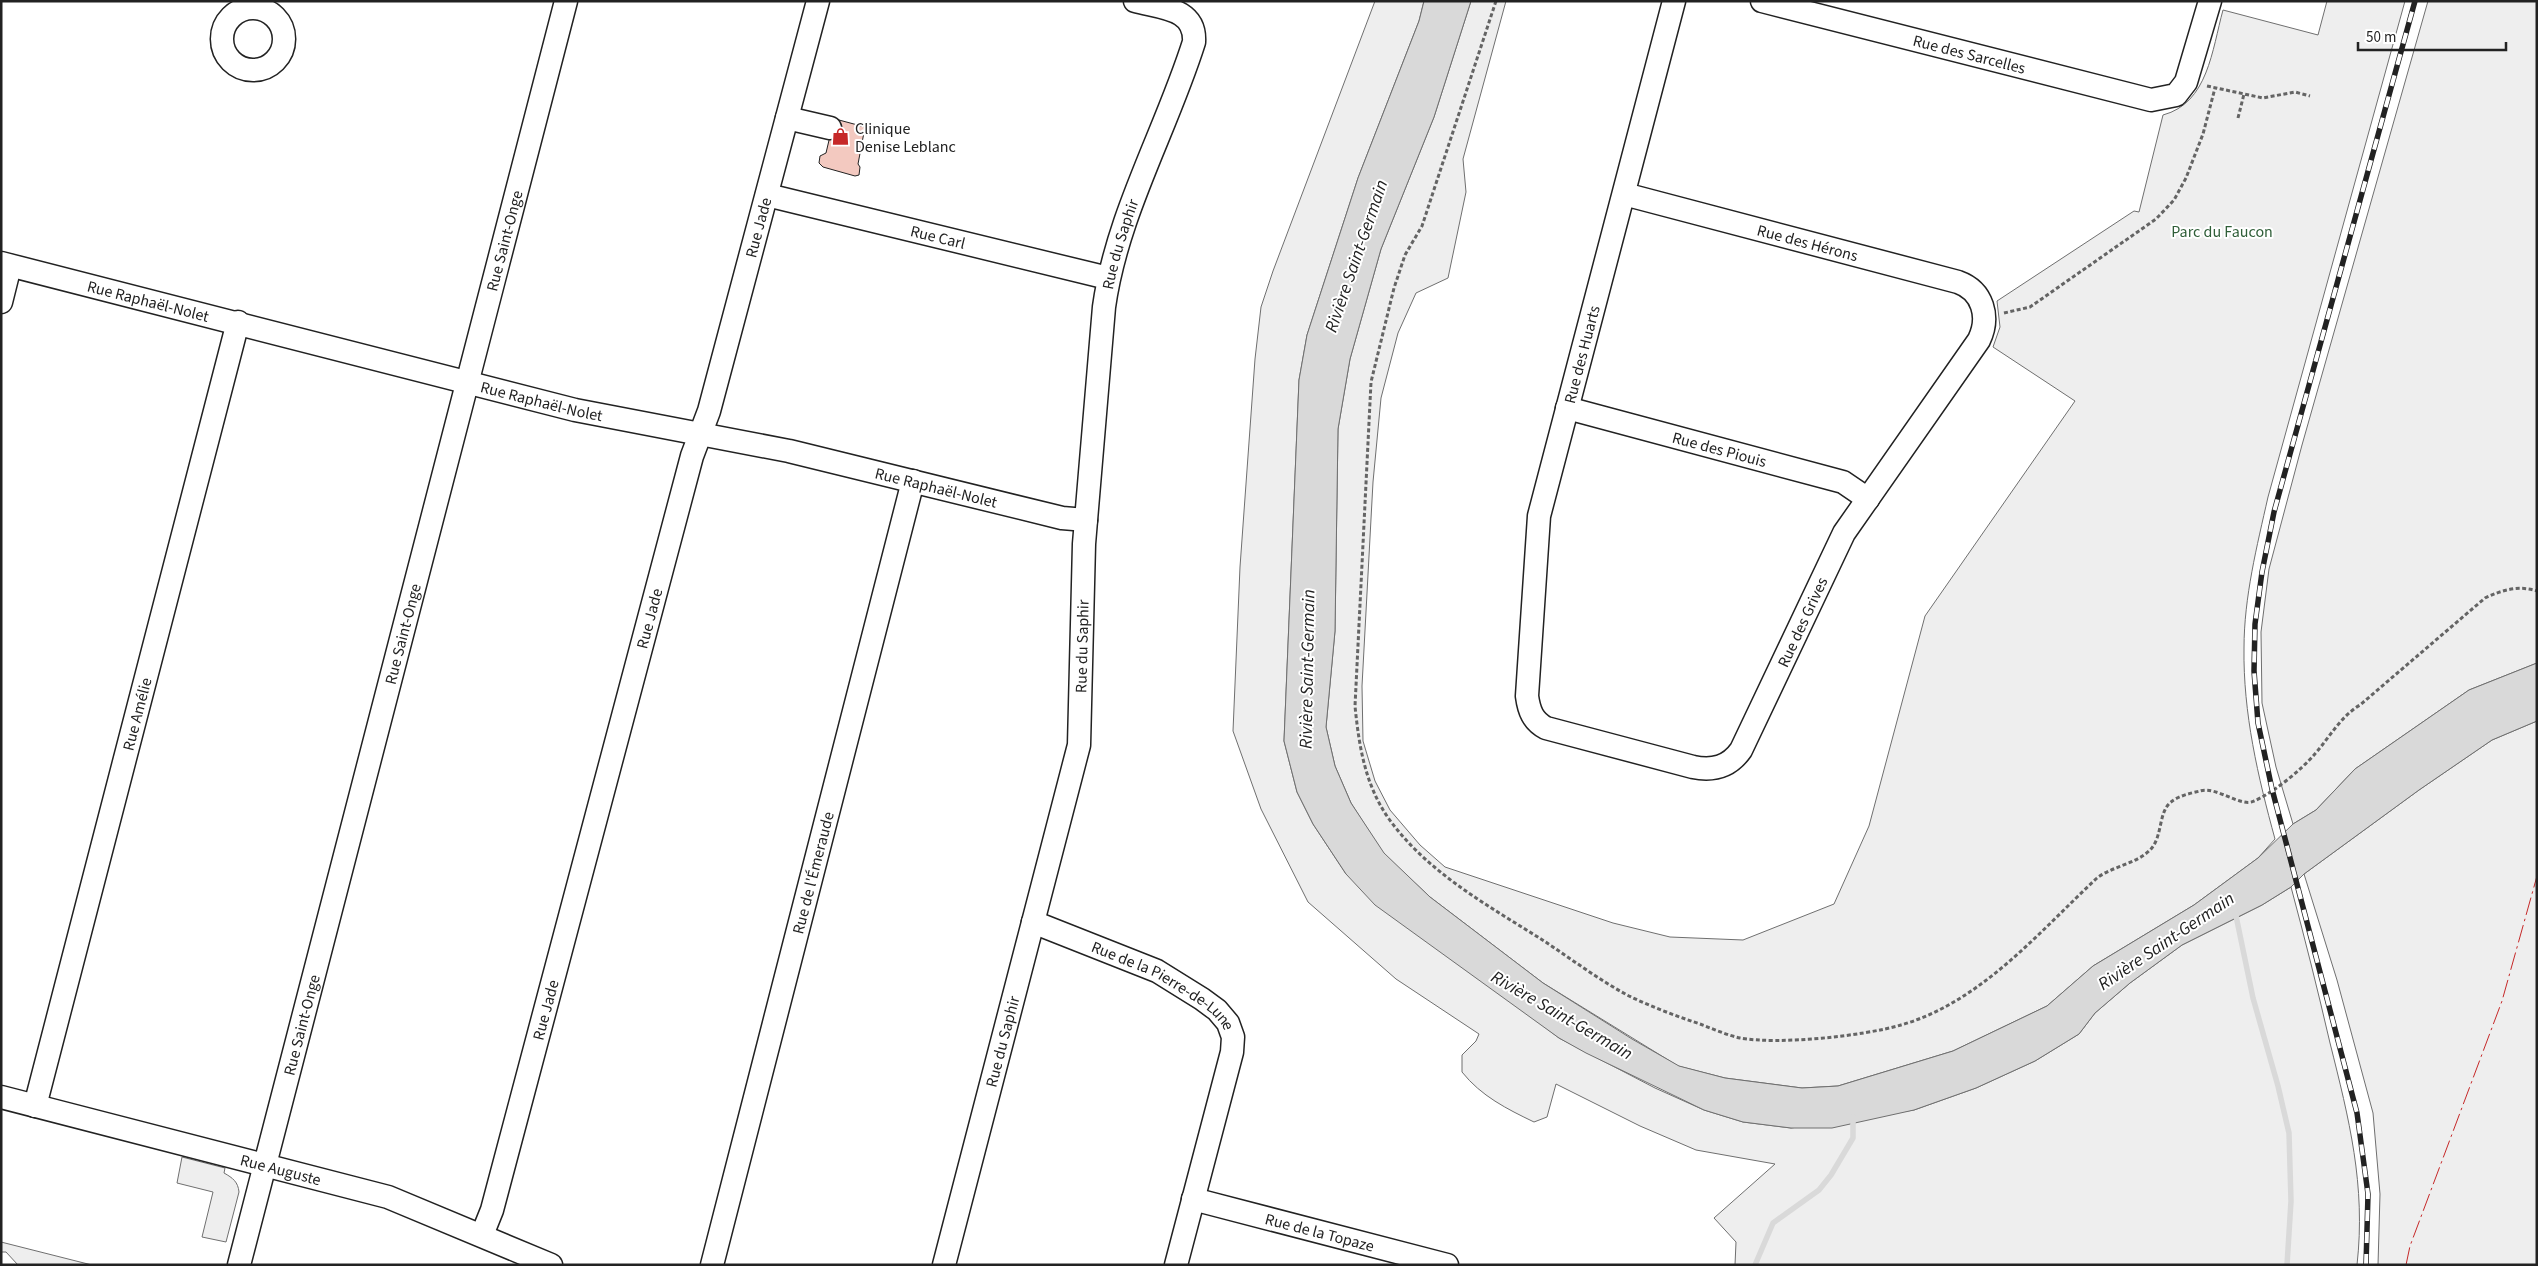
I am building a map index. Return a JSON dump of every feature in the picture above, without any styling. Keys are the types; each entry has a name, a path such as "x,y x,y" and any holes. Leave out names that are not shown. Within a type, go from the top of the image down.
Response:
{"street":[{"name":"Rue Jade","path":"482,1235 492,1210 692,456 712,402 818,1"},
{"name":"Rue du Saphir","path":"944,1265 1079,745 1086,520 1108,278 1121,231 1191,50 1194,34 1193,26 1186,17 1179,13 1135,1"},
{"name":"Rue des Huarts","path":"1531,714 1528,707 1527,686 1538,528 1567,408 1674,1"},
{"name":"Rue des Sarcelles","path":"1762,1 2144,100 2157,100 2181,89"},
{"path":"2181,89 2210,1"},
{"name":"Rue Saint-Onge","path":"239,1265 467,382 561,2"},
{"path":"787,118 830,128"},
{"name":"Rue des Hérons","path":"1624,194 1958,282 1973,290 1983,312"},
{"name":"Rue Carl","path":"767,195 1108,278"},
{"path":"1,302 6,264"},
{"name":"Rue Raphaël-Nolet","path":"6,264 575,410 789,451 1062,518 1086,520"},
{"name":"Rue des Grives","path":"1531,714 1540,725 1556,731 1693,768 1712,769 1728,764 1735,758 1747,739 1844,533 1979,340 1984,331 1983,312"},
{"name":"Rue Amélie","path":"35,1106 238,322"},
{"name":"Rue des Piouis","path":"1567,408 1843,482 1868,499"},
{"name":"Rue de l'Émeraude","path":"712,1265 913,481"},
{"name":"Rue de la Pierre-de-Lune","path":"1033,922 1157,971 1217,1010 1228,1023 1233,1037 1232,1052 1176,1265"},
{"name":"Rue Auguste","path":"1,1097 388,1197 551,1265"},
{"name":"Rue de la Topaze","path":"1192,1199 1447,1265"}],"path":[{"path":"2181,89 2215,88 2264,98 2295,92 2310,96"},
{"path":"1983,312 2030,307 2156,219 2174,200 2186,178 2202,134 2215,88"},
{"path":"2238,118 2244,94"}],"green space":[{"path":"1375,1 1424,1 1419,21 1358,178 1307,335 1299,380 1284,741 1297,792 1313,824 1346,874 1559,1038 1655,1088 1704,1110 1743,1122 1791,1128 1914,1110 1976,1088 2035,1061 2079,1034 2095,1013 2130,983 2182,945 2262,905 2291,887 2344,1098 2354,1152 2359,1207 2357,1265 1735,1265 1736,1242 1714,1218 1775,1164 1696,1150 1640,1126 1556,1084 1547,1117 1534,1122 1504,1107 1477,1088 1462,1072 1462,1055 1476,1041 1479,1034 1396,979 1308,902 1261,809 1233,731 1240,567 1255,359 1261,307 1273,271"},
{"name":"Parc du Faucon","path":"1471,1 1506,1 1463,159 1466,192 1448,278 1416,293 1398,333 1381,398 1373,482 1362,686 1363,741 1375,781 1390,810 1420,845 1445,867 1613,923 1670,937 1743,940 1834,904 1869,826 1925,616 2075,401 1993,347 2000,327 1997,301 2134,211 2139,212 2163,115 2178,109 2190,99 2199,87 2211,58 2223,10 2318,35 2327,1 2405,1 2268,497 2252,572 2246,610 2244,648 2246,697 2257,768 2275,839 2258,858 2194,905 2093,966 2047,1006 1953,1051 1838,1086 1802,1088 1725,1078 1678,1066 1543,983 1430,897 1383,853 1351,803 1335,766 1326,727 1335,631 1338,429 1350,359 1381,249 1434,117"},
{"path":"2428,1 2537,1 2537,663 2469,690 2355,769 2316,810 2293,824 2276,767 2262,703 2261,632 2269,569 2302,445"},
{"path":"2537,721 2537,1265 2378,1265 2380,1194 2373,1113 2337,980 2304,874 2419,790 2492,740"},
{"path":"182,1157 225,1168 224,1173 236,1183 239,1192 226,1242 202,1237 213,1192 177,1183"},
{"path":"1,1242 92,1265 18,1265 6,1252 1,1252"}],"water":[{"name":"Rivière Saint-Germain","path":"1424,1 1471,1 1434,117 1381,249 1350,359 1338,429 1335,631 1326,727 1335,766 1351,803 1384,853 1430,897 1543,983 1679,1066 1725,1078 1802,1088 1838,1086 1953,1051 2047,1006 2093,966 2194,905 2258,858 2293,824 2316,810 2355,769 2469,690 2537,663 2537,721 2492,740 2419,790 2304,874 2291,887 2262,905 2182,945 2130,983 2095,1013 2079,1034 2035,1061 1976,1088 1914,1110 1832,1128 1791,1128 1743,1122 1704,1110 1559,1038 1375,905 1346,874 1313,824 1297,792 1284,741 1299,380 1307,335 1358,178 1419,21"}],"building":[{"path":"839,120 865,127 858,164 860,167 859,175 855,176 823,167 819,163 820,156 826,153 830,136 834,137"}],"waterway":[{"name":"Rivière Saint-Germain","path":"2235,911 2253,998 2289,1133 2291,1201 2287,1265"},
{"path":"1755,1265 1773,1223 1819,1190 1831,1175 1853,1138 1853,1117"}],"railway":[{"path":"2366,1265 2368,1194 2357,1113 2272,789 2258,723 2254,671 2255,624 2262,572 2274,512 2415,1"}],"power":[{"path":"2406,1265 2410,1246 2502,1001 2537,876"}],"place":[{"name":"Clinique Denise Leblanc","path":"841,137"}]}
